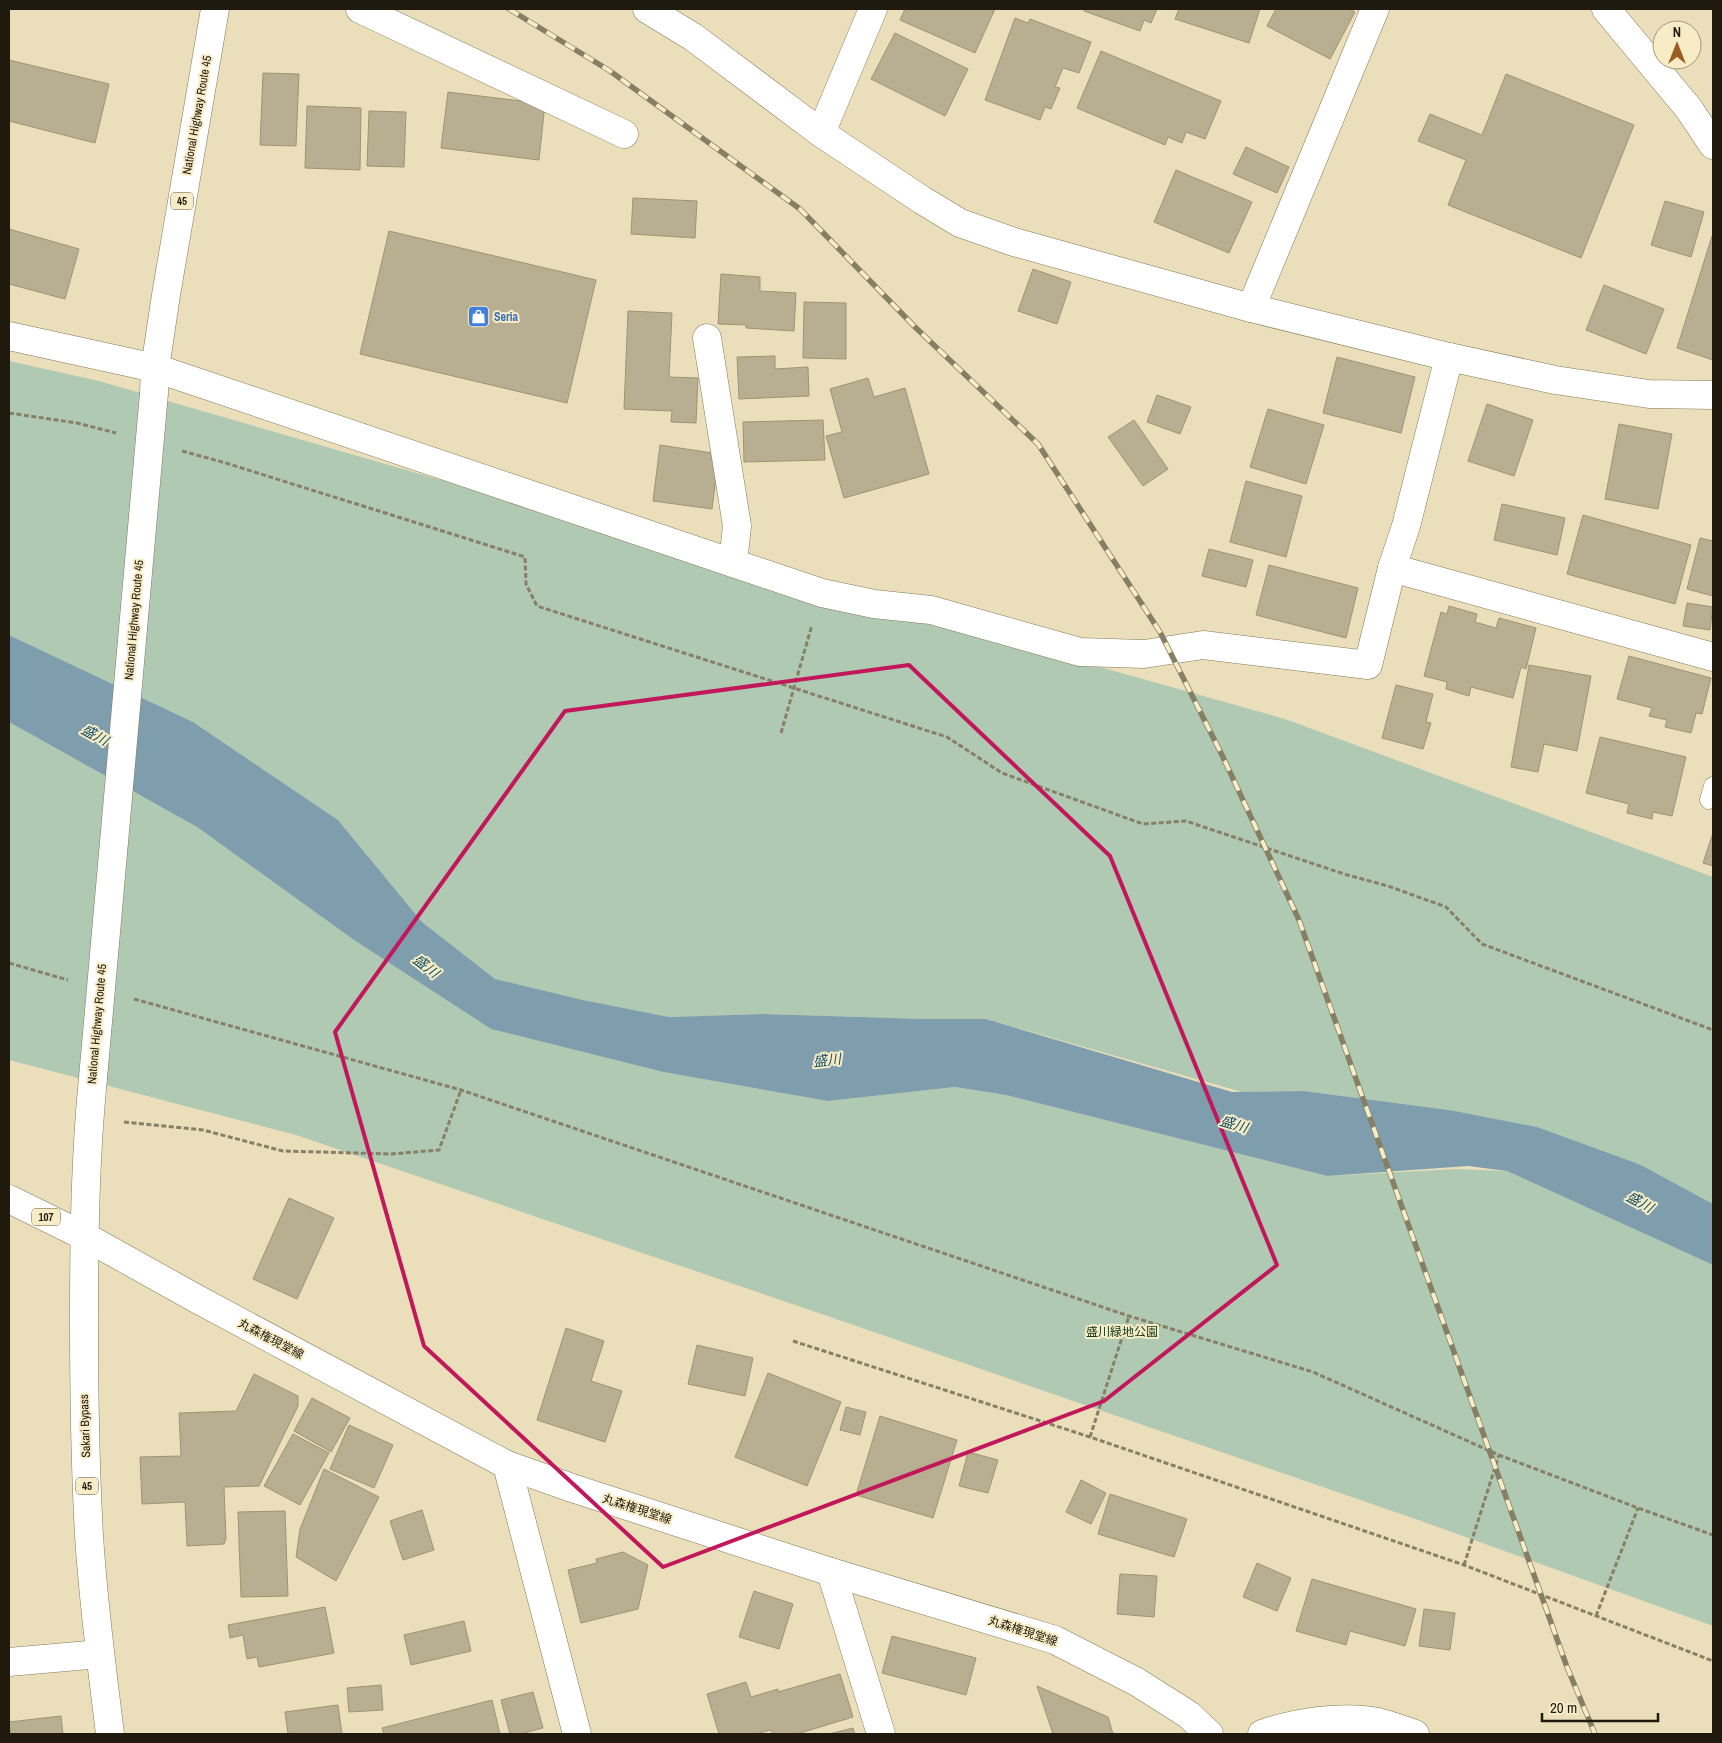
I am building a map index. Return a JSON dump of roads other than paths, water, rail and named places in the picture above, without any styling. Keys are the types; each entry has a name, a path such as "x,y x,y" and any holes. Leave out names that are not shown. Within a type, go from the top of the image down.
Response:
{"main road":[{"name":"National Highway Route 45","path":"84,1236 89,1118 154,380 166,295 215,9"},
{"path":"360,9 624,134"},
{"path":"647,9 692,37 820,133 960,223 1014,242 1251,308 1449,357 1555,380 1649,394 1713,395"},
{"path":"820,133 873,9"},
{"path":"1251,308 1375,9"},
{"path":"1606,9 1689,109 1713,145"},
{"path":"9,336 733,563 822,593 874,604 931,610 1080,652 1144,654 1203,645 1368,665 1449,357"},
{"path":"707,338 737,526 733,563"},
{"path":"1392,568 1713,657"},
{"name":"107","path":"9,1199 84,1236"},
{"name":"丸森権現堂線","path":"84,1236 197,1299 508,1465 572,1488 831,1572 1056,1640 1137,1682 1189,1715 1209,1734"},
{"name":"Sakari Bypass","path":"84,1236 84,1407 89,1536 100,1654 110,1734"},
{"path":"508,1465 577,1734"},
{"path":"831,1572 881,1734"},
{"path":"9,1662 100,1654"},
{"path":"1262,1734 1283,1727 1343,1719 1378,1722 1415,1734"}],"water":[{"name":"盛川","path":"9,635 193,722 338,820 422,922 495,979 583,1000 669,1017 763,1014 986,1019 1232,1092 1304,1091 1449,1110 1537,1127 1641,1165 1713,1204 1713,1265 1507,1171 1468,1166 1327,1176 1006,1095 955,1087 828,1101 663,1072 491,1029 354,940 197,827 9,722"}],"railway":[{"path":"509,9 610,71 800,209 915,327 1038,444 1160,632 1222,755 1299,920 1567,1667 1595,1734"}],"place":[{"name":"Seria","path":"478,317"}],"park label":[{"name":"盛川緑地公園","path":"1122,1332"}]}
